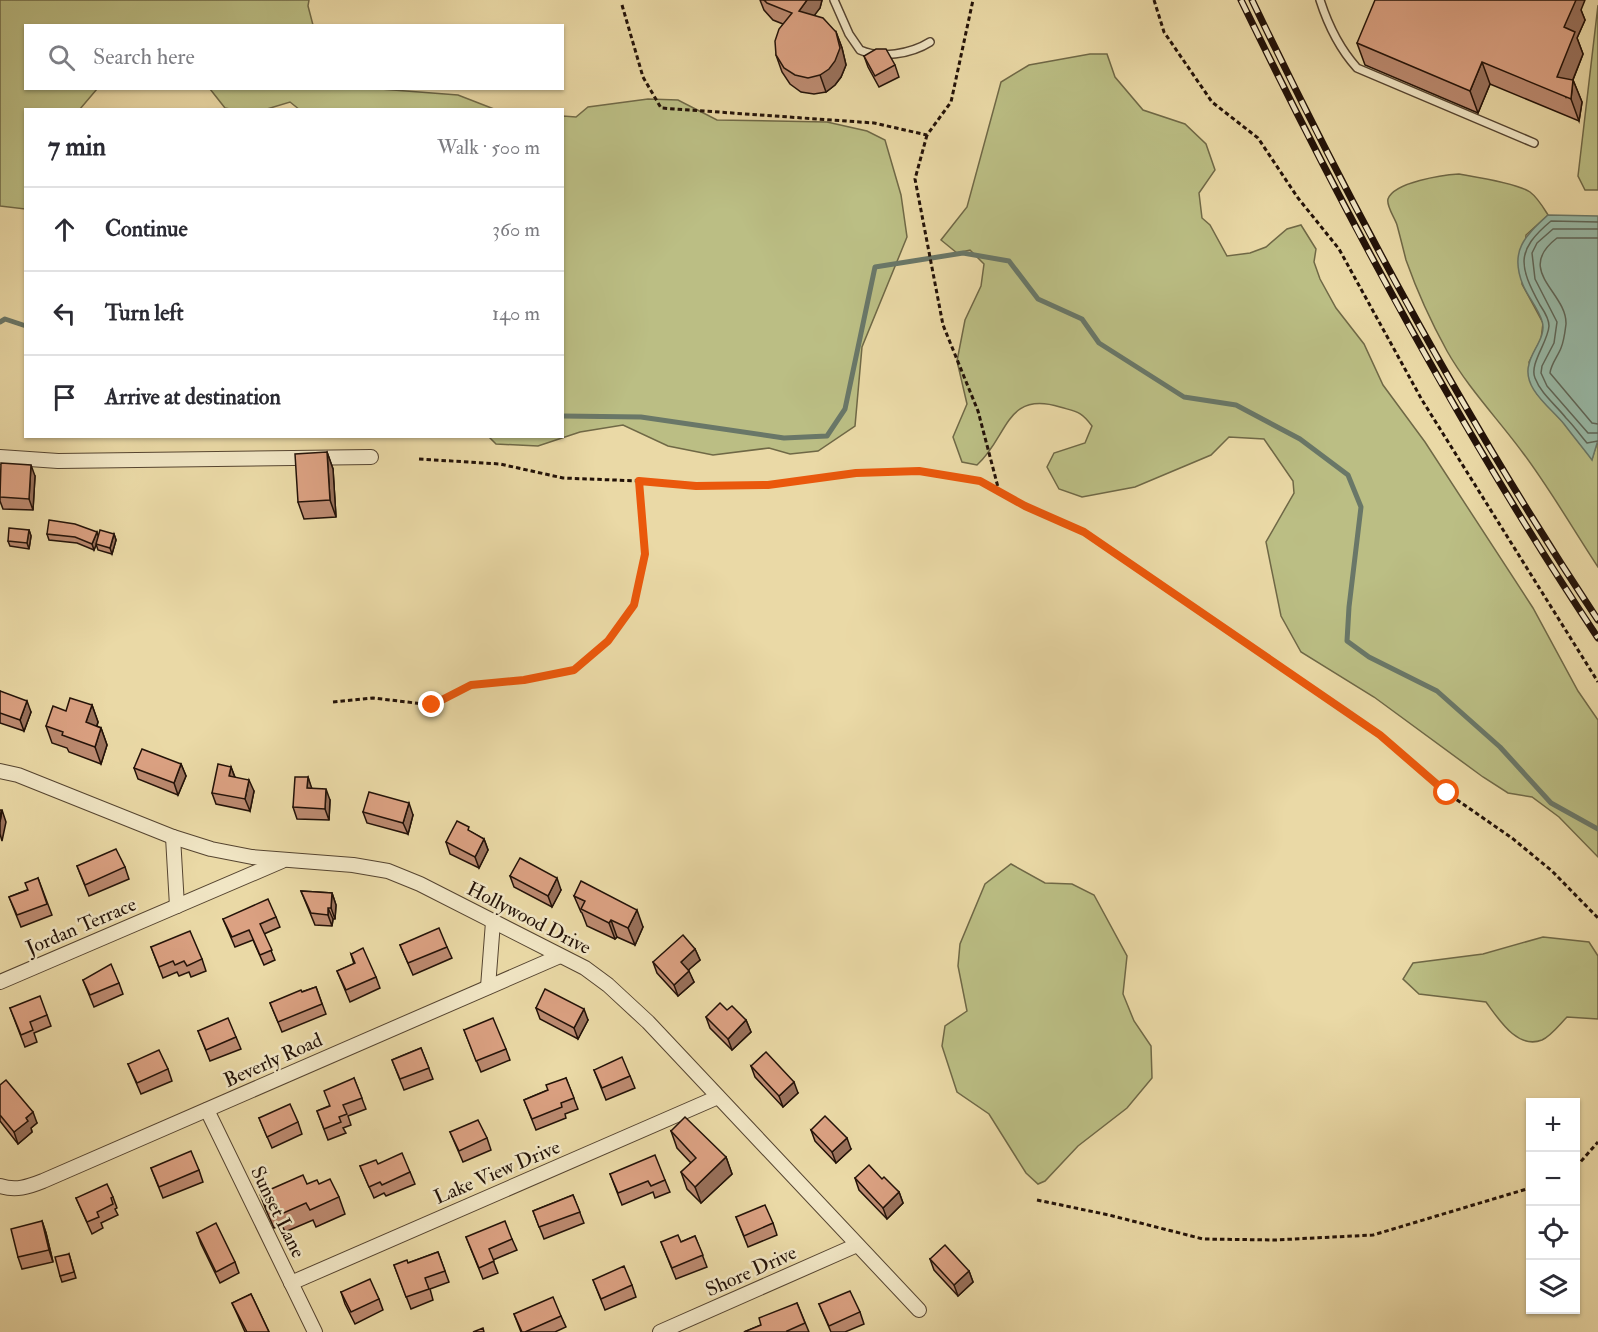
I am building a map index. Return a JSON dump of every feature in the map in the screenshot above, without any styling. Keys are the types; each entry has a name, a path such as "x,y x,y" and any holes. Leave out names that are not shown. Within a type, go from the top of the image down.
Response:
{"street":[{"path":"0,457 58,461 371,457"},
{"name":"Hollywood Drive","path":"0,771 18,775 173,837 225,853 362,866 388,871 598,976 618,993 718,1097 919,1310"},
{"path":"173,837 177,906"},
{"name":"Jordan Terrace","path":"0,982 284,860"},
{"path":"488,987 493,922"},
{"name":"Beverly Road","path":"0,1186 11,1189 32,1185 560,956"},
{"name":"Lake View Drive","path":"291,1283 718,1097"},
{"name":"Sunset Lane","path":"207,1110 315,1332"},
{"name":"Shore Drive","path":"660,1332 857,1245"}],"lane":[{"path":"834,0 849,34 860,50 876,55 904,52 921,48 930,42"},
{"path":"1320,0 1344,54 1357,68 1534,143"}],"path":[{"path":"973,0 951,102 927,135 915,179 943,325 978,411 1000,492"},
{"path":"1154,0 1164,32 1212,102 1258,138 1298,198 1339,249 1422,400 1598,682"},
{"path":"622,5 643,77 661,108 874,123 927,135"},
{"path":"420,459 500,464 563,478 696,486 768,485 856,473 919,471 980,481 1084,532 1380,735 1447,793 1512,838 1552,871 1598,918"},
{"path":"333,702 374,698 432,705 471,685 524,680 574,670 608,641 634,605 645,554 639,481"},
{"path":"1580,1162 1598,1142"},
{"path":"1037,1200 1109,1215 1203,1239 1275,1240 1373,1235 1526,1189"}],"green space":[{"path":"0,0 309,0 308,6 313,24 24,24 24,90 96,90 81,108 24,108 24,209 0,206"},
{"path":"1598,5 1598,190 1585,190 1578,176"},
{"path":"1090,54 1107,54 1115,77 1143,110 1185,124 1206,144 1215,170 1199,193 1202,218 1210,225 1227,256 1250,253 1266,247 1287,229 1301,225 1316,249 1314,262 1320,279 1336,308 1364,344 1383,385 1425,442 1533,608 1578,691 1598,720 1598,857 1559,817 1532,797 1508,793 1374,697 1301,652 1281,616 1266,542 1294,493 1293,481 1264,439 1229,437 1211,455 1135,487 1082,497 1059,489 1047,467 1054,453 1085,443 1092,426 1085,417 1060,407 1042,404 1028,405 1009,419 987,454 977,465 962,462 953,437 967,404 957,361 965,320 981,286 984,264 970,250 957,253 941,240 967,207 1001,82 1029,65"},
{"path":"211,90 393,90 458,95 491,108 298,108 290,102 270,108 225,108"},
{"path":"648,99 678,100 717,120 827,122 867,131 885,140 901,195 907,237 862,347 855,426 818,451 790,454 769,448 713,455 668,446 623,425 580,432 564,437 564,116 576,117 588,107"},
{"path":"1459,174 1524,189 1535,197 1548,215 1526,235 1522,284 1543,323 1541,339 1529,362 1537,394 1592,459 1598,440 1598,567 1533,467 1455,365 1430,318 1406,260 1388,199 1399,188 1409,184"},
{"path":"490,438 562,438 538,446 496,444"},
{"path":"1011,864 1045,883 1072,884 1094,895 1127,956 1123,994 1134,1021 1151,1046 1152,1078 1127,1108 1078,1146 1045,1181 1038,1184 1026,1173 989,1114 957,1092 942,1046 945,1026 967,1011 958,966 960,944 985,884"},
{"path":"1543,937 1589,942 1598,956 1598,1019 1567,1017 1542,1040 1524,1041 1502,1024 1486,1002 1419,994 1403,979 1413,963 1483,954"}],"water":[{"path":"1548,215 1598,216 1598,440 1592,460 1533,389 1528,373 1529,364 1541,338 1543,327 1519,273 1519,253 1526,237"}],"building":[{"path":"764,0 807,0 799,11 823,18 836,32 840,48 829,69 820,75 808,78 795,75 784,68 776,55 775,41 779,29 792,13"},
{"path":"1375,0 1576,0 1564,27 1575,32 1557,77 1573,80 1571,99 1482,62 1470,91 1357,43"},
{"path":"876,49 886,49 895,65 875,76 864,56"},
{"path":"327,452 330,500 298,502 295,454"},
{"path":"1,463 31,465 29,499 0,497"},
{"path":"49,520 75,524 97,532 92,544 75,537 47,534"},
{"path":"9,528 29,530 27,543 8,541"},
{"path":"100,530 114,534 110,548 96,544"},
{"path":"0,691 27,701 20,720 0,713"},
{"path":"70,698 92,705 86,722 101,728 95,747 62,735 63,732 46,726 53,706 66,711"},
{"path":"142,749 181,764 174,783 134,768"},
{"path":"218,764 231,767 229,776 249,780 245,799 212,793"},
{"path":"295,777 308,777 307,788 326,789 325,809 293,807"},
{"path":"369,792 409,803 403,823 363,812"},
{"path":"457,821 484,839 475,857 446,842"},
{"path":"116,849 125,867 85,885 77,866"},
{"path":"520,858 557,878 548,896 510,876"},
{"path":"38,878 47,904 17,915 9,897 28,890 25,883"},
{"path":"581,881 637,910 628,928 611,920 609,923 581,909 585,901 574,896"},
{"path":"301,891 332,893 328,915 311,913"},
{"path":"268,899 276,917 260,924 272,950 260,955 249,930 232,937 223,919"},
{"path":"439,928 447,947 408,963 400,945"},
{"path":"190,931 202,959 187,966 184,961 175,965 173,961 159,967 151,947"},
{"path":"683,935 695,949 681,962 689,971 674,985 653,962"},
{"path":"363,948 376,977 346,990 337,971 355,963 351,954"},
{"path":"111,964 119,983 90,995 83,980"},
{"path":"316,987 322,1004 278,1022 270,1003 301,990 302,992"},
{"path":"545,989 584,1009 574,1028 536,1008"},
{"path":"40,996 47,1015 30,1022 33,1030 21,1035 10,1008"},
{"path":"720,1003 727,1010 732,1006 746,1020 728,1039 706,1017"},
{"path":"228,1018 236,1037 206,1050 198,1031"},
{"path":"493,1018 506,1049 476,1061 464,1030"},
{"path":"421,1048 429,1068 400,1079 392,1060"},
{"path":"159,1050 168,1069 137,1083 128,1064"},
{"path":"766,1052 794,1082 779,1096 751,1066"},
{"path":"622,1057 630,1076 602,1088 594,1070"},
{"path":"354,1078 362,1098 343,1105 347,1114 339,1117 341,1122 324,1129 317,1111 330,1106 324,1091"},
{"path":"566,1078 574,1098 561,1103 562,1107 532,1119 524,1100 548,1090 546,1085"},
{"path":"6,1080 33,1112 26,1118 28,1121 14,1132 0,1115 0,1085"},
{"path":"290,1104 298,1122 267,1137 259,1118"},
{"path":"825,1116 847,1138 832,1152 811,1130"},
{"path":"685,1117 726,1157 695,1187 681,1172 696,1158 671,1131"},
{"path":"478,1120 487,1138 459,1151 450,1132"},
{"path":"191,1151 199,1170 159,1187 151,1168"},
{"path":"402,1153 410,1172 382,1185 380,1182 369,1187 360,1166 376,1160 378,1164"},
{"path":"655,1155 665,1180 651,1186 648,1181 618,1193 610,1174"},
{"path":"869,1165 899,1192 883,1208 855,1178"},
{"path":"303,1175 307,1184 317,1180 319,1184 330,1179 339,1197 310,1210 306,1203 279,1215 276,1208 268,1211 260,1194"},
{"path":"107,1184 113,1197 111,1198 113,1204 97,1212 99,1217 87,1222 76,1198"},
{"path":"573,1195 580,1212 539,1227 533,1211"},
{"path":"765,1205 773,1223 744,1236 736,1217"},
{"path":"42,1221 49,1250 18,1257 11,1229"},
{"path":"505,1221 512,1239 489,1249 494,1261 479,1268 466,1237"},
{"path":"216,1223 235,1262 216,1272 197,1233"},
{"path":"678,1235 681,1242 695,1236 703,1255 672,1268 661,1242"},
{"path":"945,1245 969,1271 954,1285 930,1259"},
{"path":"438,1252 445,1271 425,1278 429,1289 406,1297 394,1265 407,1260 408,1263"},
{"path":"69,1254 74,1272 60,1276 55,1257"},
{"path":"624,1266 632,1285 601,1299 593,1280"},
{"path":"370,1279 379,1299 351,1312 341,1292"},
{"path":"850,1291 860,1312 829,1326 819,1304"},
{"path":"251,1294 269,1332 247,1332 232,1303"},
{"path":"553,1297 561,1316 522,1332 514,1314"},
{"path":"797,1303 805,1323 788,1332 744,1332 761,1325 759,1318"}],"waterway":[{"path":"564,416 641,417 784,438 827,436 845,409 875,267 963,253 1009,261 1038,299 1082,319 1099,343 1184,397 1236,405 1300,439 1348,475 1361,507 1347,641 1369,657 1437,691 1500,747 1551,803 1598,829"},
{"path":"0,322 5,319 24,325"}],"railway":[{"path":"1241,0 1323,164 1409,325 1500,483 1598,638"},
{"path":"1252,0 1331,159 1414,316 1503,470 1598,620"}],"route":[{"path":"432,705 471,685 524,680 574,670 608,641 634,605 645,554 639,481 696,486 768,485 856,473 919,471 980,481 1025,506 1084,532 1380,735 1447,793"}]}
